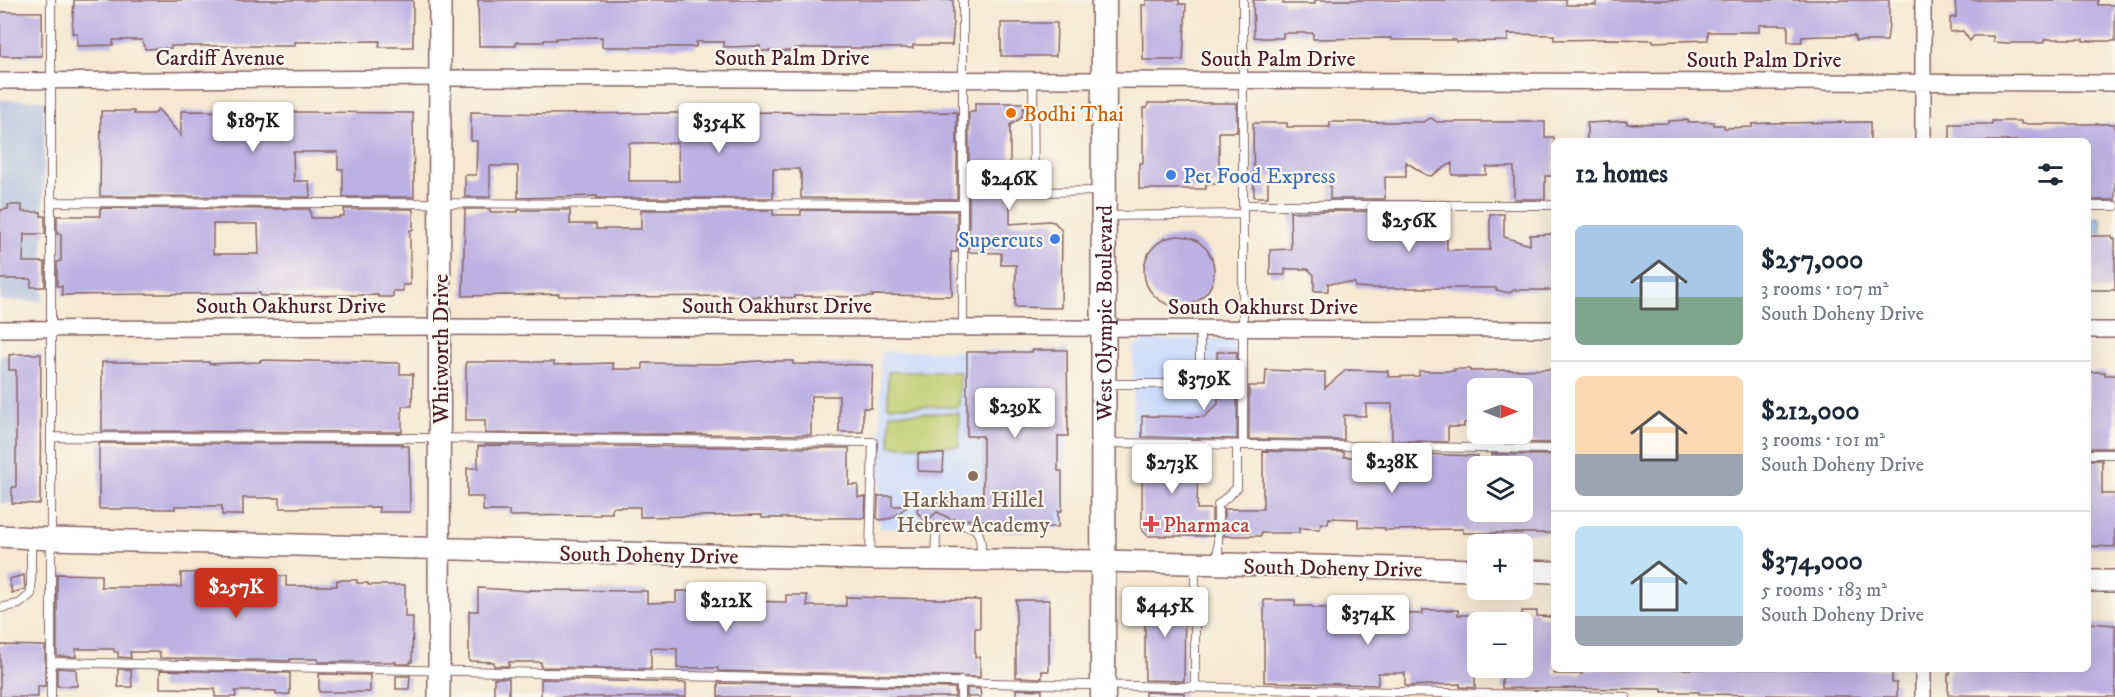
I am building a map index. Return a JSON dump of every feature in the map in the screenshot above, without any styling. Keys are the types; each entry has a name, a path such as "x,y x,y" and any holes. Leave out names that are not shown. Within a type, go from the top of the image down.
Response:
{"main road":[{"name":"West Olympic Boulevard","path":"1103,691 1104,0"}],"street":[{"name":"Whitworth Drive","path":"439,697 440,0"},
{"path":"1923,0 1923,138"},
{"name":"Cardiff Avenue","path":"0,81 440,78"},
{"name":"South Palm Drive","path":"440,78 2115,83"},
{"name":"South Oakhurst Drive","path":"0,329 440,327 1551,329"},
{"path":"2091,330 2115,330"},
{"name":"South Doheny Drive","path":"0,536 41,539 870,559 1103,561 1467,570"},
{"path":"1533,571 1551,572"},
{"path":"2091,581 2115,581"},
{"path":"1923,672 1923,697"}],"lane":[{"path":"0,608 19,604 31,594 41,539 51,437 51,0"},
{"path":"963,0 963,328"},
{"path":"1218,564 1218,505 1237,488 1240,445 1243,328 1243,0"},
{"path":"1033,80 1034,192 1103,191"},
{"path":"51,202 963,205"},
{"path":"1243,205 1551,206"},
{"path":"2091,206 2115,206"},
{"path":"1103,216 1243,214"},
{"path":"1103,384 1200,384 1200,328"},
{"path":"51,437 873,442 870,559"},
{"path":"1103,443 1551,449"},
{"path":"2091,454 2115,454"},
{"path":"936,560 936,534 939,529 944,526 971,526 977,529 980,536 981,560"},
{"path":"41,539 51,662 51,697"},
{"path":"1195,688 1196,564"},
{"path":"51,662 961,681 1103,691 1195,688 1244,693 1626,697"},
{"path":"961,681 961,697"}],"shaded area":[{"path":"0,100 44,100 43,301 0,301"},
{"path":"1238,339 1241,442 1133,441 1133,347 1146,340"},
{"name":"Harkham Hillel Hebrew Academy","path":"1067,350 1065,516 1062,525 1057,529 1043,529 1042,532 1003,532 990,530 981,520 936,519 923,523 918,528 880,528 881,352"},
{"path":"41,354 40,504 0,503 0,355"}],"green space":[{"path":"888,372 960,372 959,407 888,406"},
{"path":"890,413 959,413 959,446 890,446"}],"water":[{"path":"2091,218 2101,218 2102,234 2095,233 2095,230 2091,230"}],"building":[{"path":"74,0 413,0 413,47 379,47 380,41 295,42 295,46 171,46 171,48 145,49 142,40 113,40 113,45 77,46 77,33 72,33"},
{"path":"478,0 953,0 953,33 952,45 913,45 913,48 795,48 795,51 760,51 760,46 724,47 724,42 696,42 696,47 602,47 602,37 516,42 516,46 479,46"},
{"path":"1146,0 1179,0 1179,4 1186,4 1183,60 1143,60 1142,5 1146,5"},
{"path":"1253,0 1283,0 1283,4 1315,4 1315,0 1566,0 1566,5 1596,5 1596,0 1889,0 1889,24 1887,41 1855,41 1855,36 1821,36 1802,37 1802,42 1788,42 1788,25 1759,25 1759,32 1708,32 1708,40 1653,42 1653,40 1614,39 1554,40 1554,35 1508,34 1508,41 1456,42 1456,40 1391,40 1391,38 1313,39 1313,33 1283,33 1283,38 1263,38 1254,37"},
{"path":"1955,0 2098,0 2098,5 2115,5 2115,41 2045,39 2043,43 2007,43 1993,42 1993,36 1974,36 1970,41 1963,31 1950,32 1950,18 1956,17"},
{"path":"0,12 42,12 42,56 0,56"},
{"path":"1001,23 1057,23 1056,56 1001,56"},
{"path":"975,103 1025,103 1021,118 1010,125 1010,224 1049,221 1054,222 1060,228 1062,232 1061,308 1015,307 1016,265 1001,265 1001,253 969,252 969,112 975,112"},
{"path":"1148,103 1237,103 1237,132 1219,132 1219,184 1206,184 1206,189 1139,189 1139,163 1143,163 1143,108 1147,108"},
{"path":"158,109 181,136 181,111 413,113 414,197 343,197 343,169 338,169 338,152 293,152 294,181 309,181 310,197 100,196 101,111 134,111 134,114 154,114"},
{"path":"471,112 827,114 957,112 957,199 801,198 799,169 773,169 773,198 597,198 597,196 518,198 518,166 490,166 490,197 465,197 465,175 476,175 477,141 471,141","holes":["629,143 678,143 679,181 629,181"]},
{"path":"1431,118 1437,122 1545,122 1545,137 1554,138 1551,138 1551,176 1545,176 1545,199 1514,199 1514,167 1486,167 1486,175 1452,175 1452,163 1431,176 1406,162 1406,177 1385,177 1385,199 1330,199 1330,175 1268,177 1268,197 1254,197 1253,123 1287,123 1287,127 1330,127 1330,122 1423,122"},
{"path":"1627,121 1627,124 1668,123 1668,121 1714,122 1714,125 1724,125 1724,128 1752,127 1752,124 1767,123 1870,122 1870,138 1587,138 1587,123"},
{"path":"1992,121 2021,121 2021,124 2115,124 2115,200 2091,200 2091,138 1950,138 1950,124 1992,124"},
{"path":"8,205 22,205 22,212 41,212 41,216 45,216 45,234 24,234 23,262 45,262 45,287 31,287 31,279 0,279 0,213 1,210 8,209"},
{"path":"100,208 310,209 311,218 339,218 339,216 344,216 344,209 413,209 413,230 410,230 410,285 403,285 403,291 393,291 393,297 378,297 378,295 260,296 260,293 62,295 62,286 57,286 57,262 61,261 61,234 57,234 57,216 100,216","holes":["213,224 258,224 259,254 213,254"]},
{"path":"465,209 490,209 490,212 570,210 570,224 596,224 596,229 641,229 641,210 773,210 773,215 801,215 801,210 957,211 957,252 951,252 952,296 872,295 873,297 795,296 795,298 608,297 559,296 559,294 463,296"},
{"path":"1290,212 1446,212 1447,250 1490,250 1490,214 1504,214 1504,237 1530,245 1530,235 1551,234 1551,290 1514,290 1509,293 1496,290 1496,288 1375,288 1355,287 1355,283 1328,283 1328,291 1314,291 1314,275 1308,269 1285,269 1285,275 1270,275 1270,250 1291,249"},
{"path":"1172,236 1186,236 1199,241 1209,251 1214,271 1209,291 1199,301 1186,306 1172,306 1159,301 1149,291 1144,278 1144,264 1149,251 1159,241"},
{"path":"2091,236 2112,236 2112,239 2115,239 2115,290 2091,290"},
{"path":"1032,350 1067,350 1068,436 1058,436 1058,471 1062,471 1062,511 1058,511 1058,527 1042,527 1042,532 1003,532 1003,527 986,527 986,520 951,519 937,512 929,519 923,519 917,512 918,502 971,502 971,496 983,496 983,436 967,436 967,352 1032,352"},
{"path":"1217,352 1237,352 1237,439 1142,437 1142,416 1204,417 1218,404"},
{"path":"41,354 40,504 12,503 12,487 16,487 16,370 9,370 9,355"},
{"path":"260,360 400,363 400,374 413,374 412,406 402,406 402,432 102,431 102,362 209,362 209,364 260,362"},
{"path":"758,361 873,365 871,408 863,408 863,432 839,432 839,396 811,396 811,435 485,433 485,420 466,420 466,362 554,362 554,365 613,363 613,369 643,369 643,363 719,364"},
{"path":"1551,369 1551,443 1533,443 1533,378 1467,378 1467,423 1464,423 1464,427 1448,427 1448,442 1392,441 1392,404 1366,404 1366,416 1344,415 1344,440 1249,439 1249,386 1265,386 1266,370 1325,372 1325,388 1346,370 1388,371 1388,377 1419,376 1419,371"},
{"path":"2091,372 2115,375 2115,442 2113,448 2091,448"},
{"path":"99,443 402,444 402,446 409,446 410,512 379,512 379,507 280,508 280,498 243,498 243,515 222,515 222,506 175,506 175,509 99,509"},
{"path":"478,446 849,448 849,485 858,485 858,497 866,497 865,518 762,518 762,515 640,517 640,507 612,507 612,513 600,513 600,515 509,516 509,511 483,511 483,497 467,497 467,468 478,468"},
{"path":"1142,449 1198,450 1197,509 1212,509 1212,536 1148,536 1142,530"},
{"path":"1263,451 1344,452 1344,457 1384,457 1392,453 1478,456 1467,456 1467,522 1533,522 1533,456 1492,456 1492,454 1551,455 1551,533 1463,533 1463,529 1385,530 1385,528 1358,527 1358,519 1329,518 1328,524 1321,523 1320,529 1299,528 1299,533 1224,536 1224,509 1263,509"},
{"path":"918,453 944,454 943,472 918,471"},
{"path":"2091,460 2102,460 2102,494 2115,494 2115,547 2091,546"},
{"path":"878,496 892,496 892,506 908,506 892,518 880,520 877,518"},
{"path":"252,572 252,576 286,576 286,586 337,586 337,580 357,580 357,583 368,583 368,585 405,585 405,617 413,617 412,662 396,664 396,662 318,662 318,659 290,659 290,661 160,658 160,652 130,652 131,658 118,657 118,652 114,652 114,649 76,649 76,657 57,656 57,574 101,575 101,587 181,587 181,573"},
{"path":"24,575 25,589 12,593 9,579"},
{"path":"478,588 529,591 647,591 647,603 676,602 676,591 743,592 743,601 786,602 786,595 807,595 807,606 846,606 846,597 980,600 980,628 975,628 975,657 980,657 980,677 677,668 677,649 651,648 651,669 541,667 541,662 509,662 509,666 494,666 494,662 469,661 469,611 478,611"},
{"path":"1145,595 1185,595 1184,681 1145,680"},
{"path":"1016,600 1049,600 1049,671 1042,671 1042,678 1016,677"},
{"path":"1264,600 1295,600 1295,606 1314,608 1378,608 1378,613 1423,614 1423,610 1458,610 1458,615 1467,615 1467,678 1475,678 1475,688 1460,687 1460,684 1405,686 1405,673 1378,673 1378,685 1264,682"},
{"path":"1522,611 1537,611 1537,616 1551,617 1551,672 1554,674 1582,674 1582,672 1892,672 1892,683 1897,683 1897,697 1699,694 1699,692 1662,692 1662,689 1502,688 1502,678 1533,678 1533,612"},
{"path":"2091,623 2115,625 2115,697 1948,695 1948,674 1950,672 2091,672"},
{"path":"0,645 45,646 45,686 38,686 38,697 0,697"},
{"path":"57,668 76,669 77,686 57,686"},
{"path":"118,669 131,670 132,687 118,687"},
{"path":"160,670 290,673 290,694 276,695 276,691 235,691 236,697 215,697 215,689 160,688"},
{"path":"319,674 370,675 370,692 319,692"},
{"path":"396,676 410,676 409,689 396,689"},
{"path":"494,678 509,678 509,697 494,697"},
{"path":"541,679 686,683 686,697 541,697"},
{"path":"718,683 955,688 955,697 718,697"},
{"path":"967,688 980,689 981,697 967,697"},
{"path":"1016,689 1042,690 1042,697 1016,697"},
{"path":"1145,692 1184,693 1184,697 1145,697"}],"place":[{"name":"Bodhi Thai","path":"1011,113"},
{"name":"Pet Food Express","path":"1171,175"},
{"name":"Supercuts","path":"1055,239"},
{"name":"Harkham Hillel Hebrew Academy","path":"973,476"},
{"name":"Pharmaca","path":"1151,524"}]}
